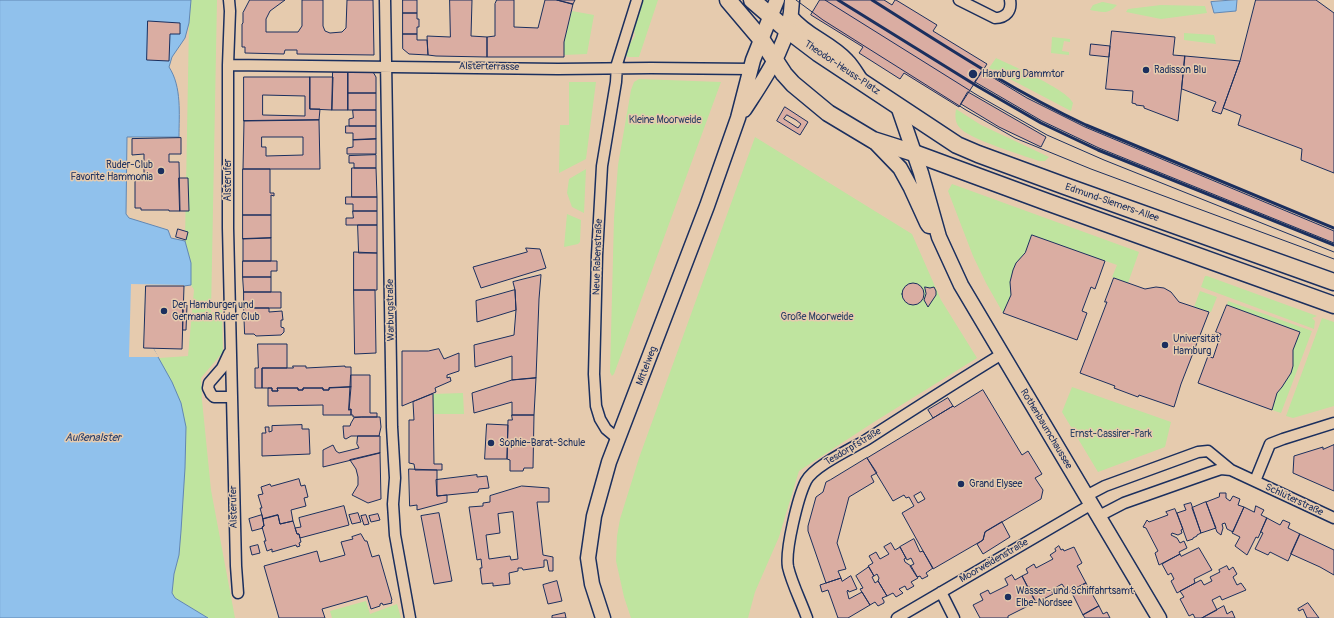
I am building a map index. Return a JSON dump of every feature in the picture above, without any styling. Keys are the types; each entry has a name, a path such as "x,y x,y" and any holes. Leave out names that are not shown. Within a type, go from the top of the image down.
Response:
{"main road":[{"path":"728,0 761,39 784,74 810,99 828,113 873,140 914,153"},
{"name":"Theodor-Heuss-Platz","path":"752,0 771,17 789,24 829,61 898,106"},
{"name":"Edmund-Siemers-Allee","path":"898,106 952,142 978,154 1334,282"},
{"name":"Edmund-Siemers-Allee","path":"914,153 1334,305"}],"street":[{"name":"Alsterufer","path":"229,0 228,228 231,397 238,593"},
{"name":"Alsterufer","path":"230,11 234,0"},
{"name":"Warburgstraße","path":"385,0 392,427 395,478 393,513 395,535 410,618"},
{"name":"Neue Rabenstraße","path":"618,439 606,429 597,413 594,374 598,235 602,166 617,68 637,0"},
{"name":"Mittelweg","path":"603,618 592,584 588,558 594,516 601,488 618,439 707,206 738,118 751,69 761,39 777,0"},
{"name":"Mittelweg","path":"738,118 775,61 789,24 792,0"},
{"path":"959,0 995,18 1000,18 1008,13 1011,5 1010,0"},
{"name":"Alsterterrasse","path":"228,65 558,69 751,69"},
{"name":"Rothenbaumchaussee","path":"898,106 914,153 939,237 961,285 1159,618"},
{"name":"Rothenbaumchaussee","path":"873,140 900,168 927,223 939,237"},
{"name":"Alsterufer","path":"230,348 226,361 209,383 208,388 214,397 231,397"},
{"name":"Tesdorpfstraße","path":"807,618 788,567 788,551 798,505 806,481 811,474 1002,354"},
{"path":"1255,481 1270,444 1334,423"},
{"name":"Moorweidenstraße","path":"897,618 1092,505 1105,486 1208,450 1231,470 1255,481"},
{"name":"Moorweidenstraße","path":"1092,505 1124,504 1209,473 1222,469 1231,470"},
{"name":"Schlüterstraße","path":"1255,481 1334,518"},
{"path":"941,592 954,618"}],"green space":[{"path":"191,0 217,0 211,313 222,310 223,352 201,378 211,490 235,618 208,618 175,598 172,593 174,574 179,555 185,468 186,427 159,358 188,356 194,290 191,285 191,263 185,241 189,23"},
{"path":"643,0 658,0 639,57 627,57 625,51 635,36 633,23"},
{"path":"1102,2 1117,5 1108,12 1090,10 1093,5"},
{"path":"1161,5 1205,6 1207,13 1161,19 1126,12 1128,9"},
{"path":"572,11 594,15 587,54 564,55 564,42"},
{"path":"1184,33 1214,35 1216,44 1184,40"},
{"path":"1052,37 1070,39 1070,42 1064,41 1062,51 1069,52 1069,55 1051,53"},
{"path":"996,58 1061,91 1073,103 1071,111 989,68"},
{"name":"Kleine Moorweide","path":"639,79 721,82 612,376 610,372 614,218 618,165 631,90 634,82"},
{"path":"569,82 596,82 586,159 559,173 560,125 569,125"},
{"path":"956,109 981,125 1049,157 1045,161 1039,161 973,137 959,127 955,114"},
{"name":"Große Moorweide","path":"755,137 912,234 941,300 977,358 799,471 779,537 755,592 748,618 631,618 624,597 616,561 617,536 620,519 639,458"},
{"path":"586,169 584,213 572,207 567,193 569,179"},
{"path":"952,184 1139,252 1128,283 1112,277 1117,265 1032,235 1025,253 1016,263 1013,270 1010,282 1011,295 1003,313 973,256 948,191"},
{"path":"567,214 581,220 580,242 578,244 564,247"},
{"path":"1205,276 1317,316 1312,318 1315,321 1314,329 1201,287"},
{"path":"1200,291 1217,297 1211,312 1194,307"},
{"path":"1228,301 1312,331 1281,413 1272,410 1277,393 1291,373 1293,366 1293,350 1299,332 1227,305"},
{"path":"1322,318 1334,322 1334,406 1293,418 1286,416"},
{"name":"Ernst-Cassirer-Park","path":"1072,387 1171,422 1165,447 1098,472 1062,412"},
{"path":"463,393 464,414 433,414 433,394"},
{"path":"366,601 370,614 397,604 401,618 332,618 330,611"}],"water":[{"name":"Außenalster","path":"0,0 191,0 189,23 185,38 172,57 169,67 178,92 179,137 127,137 126,214 129,218 168,230 171,238 185,241 191,263 191,285 146,286 145,348 153,348 172,382 181,403 186,427 185,468 179,555 174,574 172,593 175,598 208,618 0,618"},
{"path":"1237,0 1236,11 1214,13 1211,2"}],"pier":[{"path":"131,284 184,285 146,286 145,348 153,348 159,357 129,357"}],"building":[{"path":"250,0 285,0 270,11 266,19 266,32 298,32 302,26 302,0 323,0 323,26 325,31 330,33 342,32 346,28 347,0 373,0 374,55 297,54 297,50 285,50 284,54 245,53 245,47 242,47 243,13"},
{"path":"403,0 417,0 417,13 403,13"},
{"path":"450,0 472,0 471,36 487,37 487,57 428,55 427,36 450,37"},
{"path":"497,0 514,0 514,27 538,28 545,0 557,0 573,4 564,42 564,57 487,57 487,37 495,36 495,4"},
{"path":"557,0 575,0 573,4"},
{"path":"820,0 884,0 892,5 896,0 937,25 933,31 987,64 959,107 904,73 900,79 859,53 863,47 811,15"},
{"path":"1256,0 1316,0 1334,13 1334,173 1301,160 1302,149 1238,125 1241,115 1223,108 1240,61"},
{"path":"403,13 417,13 419,27 417,27 417,34 403,34"},
{"path":"148,21 180,23 180,34 170,34 169,61 147,60"},
{"name":"Radisson Blu","path":"1112,31 1175,37 1173,55 1185,56 1178,121 1144,108 1144,106 1132,103 1133,91 1106,89"},
{"path":"403,34 417,34 417,40 427,40 428,55 409,54 403,49"},
{"path":"1091,44 1110,46 1109,57 1090,55"},
{"path":"1185,56 1240,61 1221,114 1212,111 1216,102 1182,89"},
{"path":"982,71 1027,98 1085,127 1334,231 1334,243 1099,148 1042,121 975,82"},
{"path":"333,72 348,72 348,110 332,110"},
{"path":"348,72 373,72 376,77 376,93 348,93"},
{"path":"244,77 310,77 310,109 320,109 319,120 244,121","holes":["263,95 305,96 305,116 263,115"]},
{"path":"310,77 333,77 332,110 310,109"},
{"path":"968,92 1046,137 1041,147 999,127 961,104"},
{"path":"348,93 376,93 376,110 348,110"},
{"path":"785,107 808,122 800,135 777,121"},
{"path":"353,110 376,110 376,126 349,126 349,119 353,118"},
{"path":"787,115 801,124 798,128 784,119"},
{"path":"319,120 320,169 243,169 244,121","holes":["262,137 303,137 303,155 266,156 266,147 262,147"]},
{"path":"346,126 376,126 376,139 353,140 353,133 346,133"},
{"name":"Ruder-Club Favorite Hammonia","path":"181,138 181,154 169,154 169,162 179,162 180,211 141,210 141,208 135,208 135,180 144,178 144,154 132,155 132,139"},
{"path":"376,139 376,154 347,154 347,148 353,147 353,140"},
{"path":"376,155 376,168 354,168 354,163 349,163 349,156"},
{"path":"352,168 376,168 377,197 352,197"},
{"path":"243,169 270,169 270,193 274,193 274,196 271,195 271,215 243,215"},
{"path":"179,178 188,178 189,211 180,211"},
{"path":"346,197 377,197 377,211 353,211 353,204 346,204"},
{"path":"353,211 377,211 377,225 346,225 346,218 353,218"},
{"path":"243,215 271,215 271,238 243,239"},
{"path":"358,225 377,225 377,253 359,253"},
{"path":"178,229 188,232 186,240 176,237"},
{"path":"1032,235 1105,261 1095,289 1091,287 1082,311 1087,313 1077,340 1003,313 1011,295 1010,282 1013,270 1016,263 1025,253"},
{"path":"271,238 271,261 243,261 243,239"},
{"path":"526,248 540,249 546,268 481,288 473,267 527,252"},
{"path":"354,252 377,253 377,290 354,290"},
{"path":"243,261 277,261 277,271 271,271 271,277 243,277"},
{"path":"541,275 536,378 512,380 512,356 475,367 474,345 514,335 516,310 513,282"},
{"path":"243,277 271,277 271,292 244,292"},
{"path":"1114,278 1145,289 1156,287 1164,288 1171,292 1179,302 1209,312 1181,384 1174,407 1139,395 1138,397 1114,388 1115,386 1080,373 1107,302 1105,302"},
{"path":"913,283 921,286 924,294 921,302 913,305 905,302 902,294 905,286"},
{"name":"Der Hamburger und Germania Ruder Club","path":"146,286 184,286 182,349 144,348"},
{"path":"925,287 934,287 936,291 936,295 928,307 924,300 926,294"},
{"path":"354,290 375,290 376,353 355,354"},
{"path":"515,290 516,310 477,322 476,301"},
{"path":"244,292 281,292 281,308 244,308"},
{"path":"183,305 187,305 186,330 183,330"},
{"path":"1227,305 1300,332 1293,350 1293,366 1291,373 1277,393 1272,410 1198,383 1208,356 1213,358 1221,334 1216,332"},
{"path":"244,308 269,308 269,312 282,311 283,320 281,320 281,327 284,328 284,332 281,335 256,336 254,334 245,334"},
{"path":"258,344 287,344 287,368 262,368 262,388 255,388 255,368 258,368"},
{"path":"439,349 444,359 459,353 459,371 447,375 447,378 450,377 451,381 435,388 436,392 402,406 402,351 428,351"},
{"path":"293,366 306,366 306,368 351,367 351,387 329,388 329,390 323,390 323,388 303,388 303,390 298,390 298,388 277,388 278,391 272,391 272,388 262,388 262,368 293,368"},
{"path":"351,375 370,375 370,413 377,413 377,417 353,417 353,415 351,415 351,409 349,410"},
{"path":"536,378 534,415 512,415 512,402 474,413 472,393 512,380"},
{"path":"351,387 349,410 351,409 351,415 323,415 323,405 268,406 268,388 272,388 272,391 278,391 277,388 298,388 298,390 303,390 303,388 323,388 323,390 329,390 329,388"},
{"name":"Grand Elysee","path":"983,390 1022,455 1028,451 1042,474 1035,478 1043,490 1041,499 985,532 983,540 933,569 902,513 914,506 909,497 906,498 904,495 893,501 867,458 953,406 954,407","holes":["921,492 925,499 918,503 914,496"]},
{"path":"433,394 434,464 442,464 442,470 415,470 414,464 409,463 409,420 414,420 413,402"},
{"path":"948,398 953,406 933,418 928,410"},
{"path":"512,415 534,415 533,468 524,468 523,471 510,471 510,460 507,459 508,420 512,420"},
{"path":"380,417 381,427 379,436 351,436 346,439 344,438 343,426 350,426 354,418"},
{"path":"487,424 508,425 507,459 485,459"},
{"path":"302,425 302,429 309,429 310,454 262,456 262,433 266,433 265,427 269,427 269,432 272,431 272,426"},
{"path":"358,436 380,436 380,453 323,467 323,450 333,445 339,453 359,448 357,444"},
{"path":"1334,445 1334,491 1293,473 1294,456"},
{"path":"380,453 381,499 368,503 352,495 358,485 358,477 356,469 350,460"},
{"path":"867,458 877,473 871,476 874,482 849,497 837,543 846,569 838,571 841,578 826,583 808,531 816,497 823,492 826,482"},
{"path":"409,469 437,470 437,496 447,495 447,502 417,510 417,505 410,506"},
{"path":"477,475 477,477 487,476 489,488 479,489 478,492 437,496 436,480"},
{"path":"299,479 301,486 305,485 308,497 304,498 306,506 291,510 293,521 280,524 278,515 263,519 260,508 262,508 258,495 263,494 261,487"},
{"path":"522,486 549,488 549,502 537,502 543,555 553,557 553,571 549,571 547,560 544,560 544,567 523,570 522,568 518,568 518,571 509,573 510,584 493,586 493,583 482,584 480,568 482,568 481,559 477,560 469,507 483,506 483,503 490,502 490,496","holes":["513,512 518,559 511,560 510,556 489,559 486,535 500,533 498,514"]},
{"path":"1220,493 1226,493 1226,498 1230,501 1233,496 1240,499 1238,505 1244,507 1233,532 1227,529 1225,523 1222,524 1223,528 1221,535 1217,532 1206,502 1219,497"},
{"path":"1206,502 1216,528 1201,533 1192,508"},
{"path":"1191,503 1201,533 1193,539 1187,541 1177,513 1186,510 1184,505"},
{"path":"344,506 349,525 300,538 299,534 297,534 295,528 301,527 299,518"},
{"path":"1256,506 1264,510 1261,515 1267,518 1258,538 1256,537 1247,555 1235,546 1240,537 1232,533 1244,507 1254,512"},
{"path":"1175,509 1183,529 1181,530 1182,533 1178,535 1172,533 1171,535 1177,538 1180,543 1184,541 1187,548 1179,552 1180,554 1159,565 1155,553 1158,551 1146,528 1143,527 1147,520 1149,522 1168,515 1166,512"},
{"path":"358,513 361,522 352,524 349,515"},
{"path":"439,513 452,581 434,584 421,516"},
{"path":"378,514 380,520 371,522 369,516"},
{"path":"262,515 263,528 252,531 249,519"},
{"path":"278,515 280,524 293,521 297,534 299,534 301,542 299,543 300,546 297,547 296,545 272,552 272,549 267,551 262,527 264,526 263,519"},
{"path":"366,515 369,524 364,525 361,516"},
{"path":"1267,518 1280,525 1283,520 1290,523 1288,528 1300,534 1288,561 1270,552 1268,555 1255,549 1263,533 1261,532"},
{"path":"1002,522 1010,537 983,554 977,544 983,540 985,532"},
{"path":"361,534 365,541 367,541 372,557 379,555 392,603 383,605 382,603 380,606 371,609 367,596 322,609 325,618 279,618 264,566 317,551 320,562 345,555 341,542 353,539 352,537"},
{"path":"1300,534 1334,550 1334,575 1291,554"},
{"path":"914,539 920,552 923,551 933,568 926,573 928,576 922,579 920,576 917,577 910,566 914,564 911,558 907,560 900,547"},
{"path":"891,543 895,550 900,547 906,558 904,559 905,562 911,566 918,578 911,582 914,586 907,590 905,586 899,589 903,593 896,597 893,593 887,596 878,581 879,578 877,574 874,576 868,566 873,563 869,556 876,552 880,559 889,554 884,547"},
{"path":"258,545 260,553 252,555 250,547"},
{"path":"1059,546 1061,550 1063,549 1064,551 1074,547 1082,563 1077,566 1086,583 1068,593 1062,584 1051,590 1053,594 1036,603 1030,592 1032,591 1030,587 1028,588 1022,576 1028,573 1026,569 1034,564 1036,568 1053,559 1050,555 1056,551 1055,549"},
{"path":"1199,548 1212,570 1194,579 1195,583 1177,593 1171,581 1174,579 1171,573 1168,575 1162,564 1180,554 1181,556"},
{"path":"1227,566 1229,570 1233,567 1237,574 1233,577 1237,585 1241,583 1246,590 1222,600 1220,596 1212,600 1217,610 1202,618 1195,618 1193,614 1189,616 1180,599 1184,597 1180,591 1201,580 1204,585 1212,581 1210,577 1220,572 1219,570"},
{"path":"869,567 874,576 872,577 875,583 878,581 887,596 882,598 884,603 878,606 875,602 870,605 860,589 863,588 856,576"},
{"name":"Wasser- und Schiffahrtsamt Elbe-Nordsee","path":"1012,575 1015,580 1022,576 1036,602 1008,616 1008,618 980,618 973,605 983,600 980,594 988,590 990,594 1008,585 1005,579"},
{"path":"851,576 857,589 849,592 848,590 847,591 849,599 862,592 870,605 848,618 838,618 828,590 822,592 820,585 841,578 842,581"},
{"path":"557,581 562,601 548,604 543,585"},
{"path":"1086,583 1099,606 1083,615 1071,591"},
{"path":"1308,603 1319,618 1307,618 1303,609 1299,611 1298,609"},
{"path":"1099,606 1103,614 1107,612 1110,618 1085,618 1083,615"},
{"path":"1224,606 1227,614 1232,611 1235,618 1202,618"},
{"path":"565,613 566,618 552,618 552,616"}],"tram line":[{"path":"796,0 823,20 966,110 1015,138 1091,169 1334,259"},
{"path":"825,0 977,95 1047,135 1104,160 1334,252"}],"railway":[{"path":"838,0 977,86 1041,123 1098,150 1334,245"},
{"path":"872,0 1004,82 1086,125 1334,228"}],"place":[{"name":"Radisson Blu","path":"1146,70"},
{"name":"Hamburg Dammtor","path":"973,74"},
{"name":"Ruder-Club Favorite Hammonia","path":"161,171"},
{"name":"Der Hamburger und Germania Ruder Club","path":"164,311"},
{"name":"Universität Hamburg","path":"1165,345"},
{"name":"Sophie-Barat-Schule","path":"491,443"},
{"name":"Grand Elysee","path":"961,484"},
{"name":"Wasser- und Schiffahrtsamt Elbe-Nordsee","path":"1008,597"}]}
